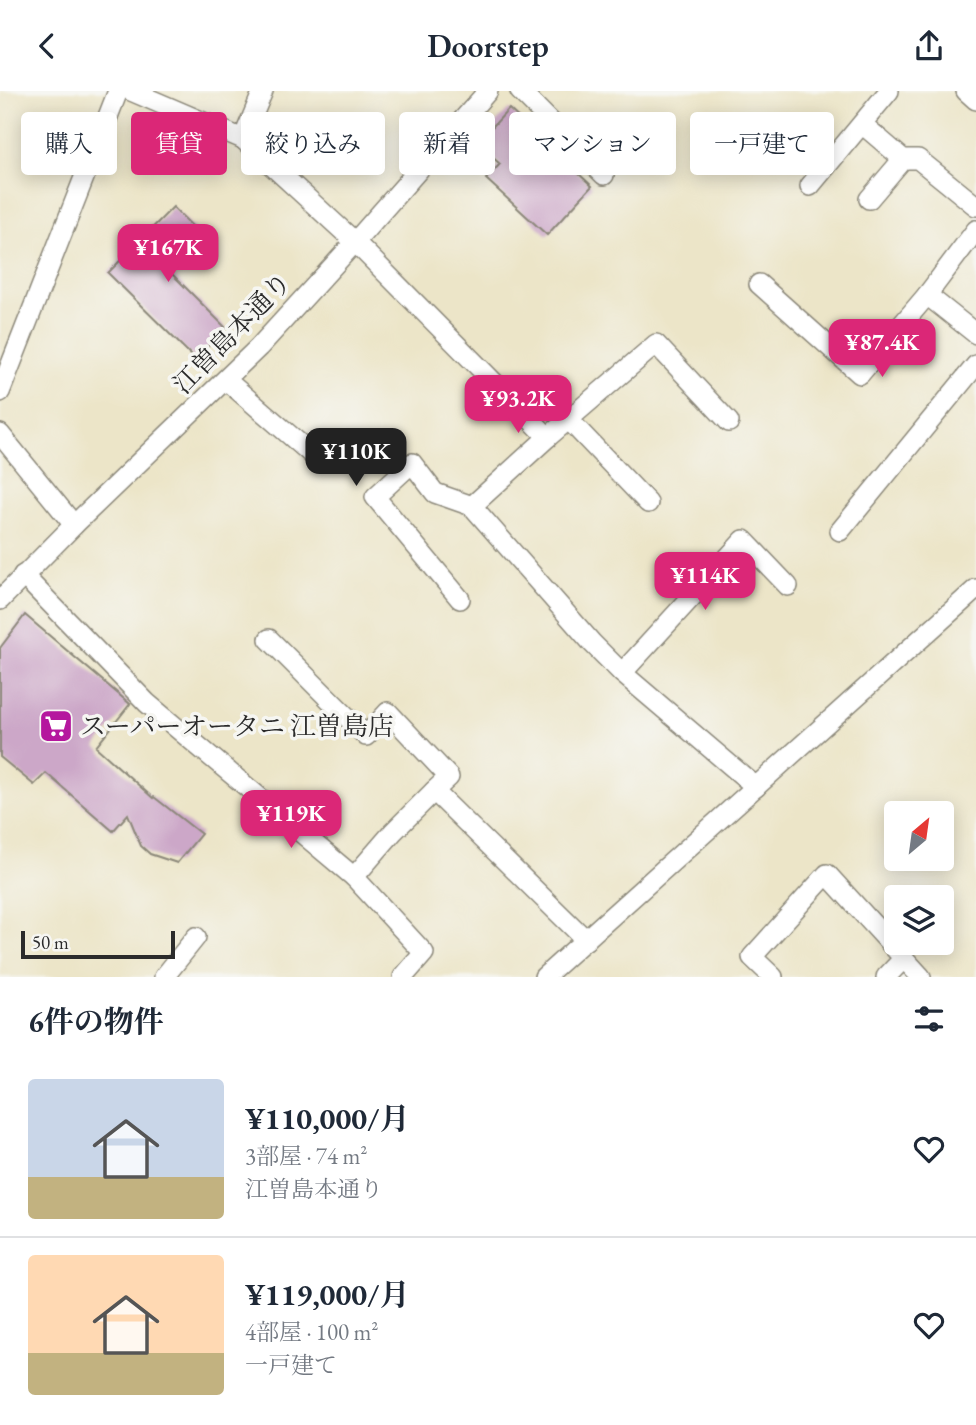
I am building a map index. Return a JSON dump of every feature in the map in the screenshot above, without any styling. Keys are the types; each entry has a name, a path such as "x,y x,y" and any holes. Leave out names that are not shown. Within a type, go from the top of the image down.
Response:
{"street":[{"path":"0,392 118,91"},
{"path":"131,91 241,138"},
{"path":"254,112 263,91"},
{"name":"江曽島本通り","path":"0,600 259,347 488,91"},
{"path":"520,91 541,112"},
{"path":"810,186 889,91"},
{"path":"966,91 976,100"},
{"path":"862,124 903,159 918,159 976,206"},
{"path":"869,199 903,159"},
{"path":"282,175 355,242 548,437"},
{"path":"759,284 860,374 927,295 976,230"},
{"path":"927,295 976,334"},
{"path":"471,506 656,344 729,422"},
{"path":"840,531 976,365"},
{"path":"226,380 315,457"},
{"path":"568,419 648,503"},
{"path":"0,434 74,525"},
{"path":"460,599 374,496 411,463 435,493 471,506 592,643 622,673 756,787"},
{"path":"622,673 744,540 788,586"},
{"path":"23,575 147,703 354,877 424,953 403,977"},
{"path":"544,977 976,589"},
{"path":"269,639 366,737 388,712 449,777 393,832 354,877"},
{"path":"434,791 586,940"},
{"path":"773,977 752,957 827,874 921,977"},
{"path":"164,977 196,937"},
{"path":"886,977 904,958"}],"building":[{"path":"509,109 512,112 509,112 509,175 580,175 592,186 547,235 486,179 490,175 495,175 495,169 500,164 495,159 495,124"},
{"path":"173,207 203,237 169,271 226,328 195,359 108,273"},
{"name":"スーパーオータニ 江曽島店","path":"25,615 130,704 96,747 153,798 201,834 177,863 150,854 141,846 128,814 113,831 46,773 34,785 0,757 0,648"}],"place":[{"name":"スーパーオータニ 江曽島店","path":"56,726"}]}
